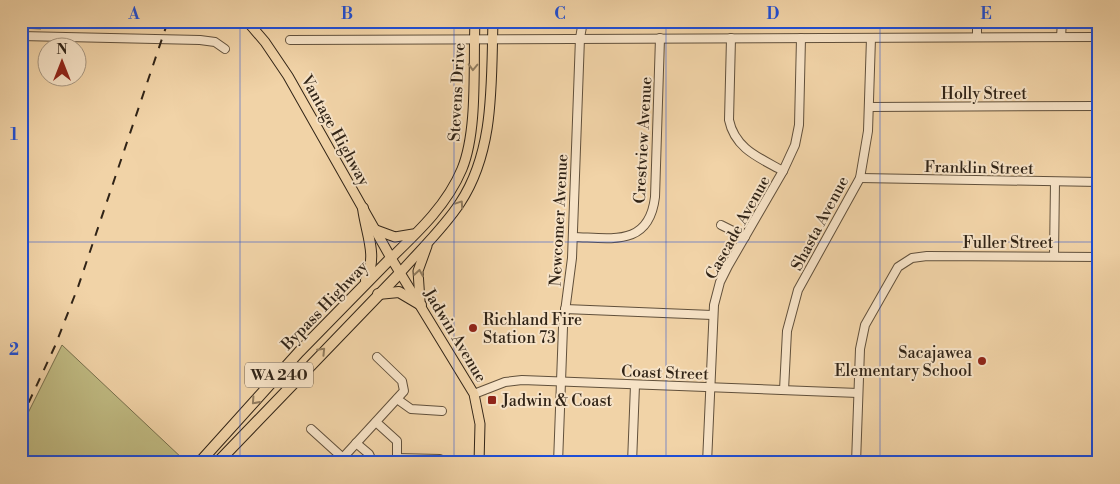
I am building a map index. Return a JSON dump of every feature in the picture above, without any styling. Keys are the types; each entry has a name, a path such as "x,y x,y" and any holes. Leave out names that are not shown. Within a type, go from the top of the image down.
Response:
{"highway":[{"name":"WA 240","path":"361,289 371,270 372,256 363,208"},
{"name":"Bypass Highway","path":"199,463 299,352 391,258"},
{"name":"Bypass Highway","path":"217,463 377,294 400,273"},
{"path":"377,294 398,292 421,306"}],"main road":[{"name":"Vantage Highway","path":"247,21 265,42 288,76 391,258"},
{"name":"Stevens Drive","path":"391,258 416,233 446,198 461,171 467,154 471,129 475,21"},
{"name":"Stevens Drive","path":"400,273 460,204 481,159 488,126 493,21"},
{"path":"376,230 397,237 416,233"},
{"path":"421,306 418,271 429,241"},
{"name":"Jadwin Avenue","path":"391,258 474,394 480,418 479,463"}],"street":[{"name":"Newcomer Avenue","path":"558,463 560,382 565,309 573,237 580,38 583,21"},
{"path":"977,21 977,37"},
{"path":"1061,37 1062,21"},
{"path":"21,36 200,40 215,42 225,49"},
{"path":"290,40 1099,37"},
{"name":"Crestview Avenue","path":"573,237 627,237 642,228 652,216 655,197 660,38"},
{"path":"731,38 729,120 731,130 742,146 783,171"},
{"name":"Cascade Avenue","path":"707,463 712,315 720,282 783,171 795,145 799,125 801,38"},
{"name":"Shasta Avenue","path":"784,390 787,331 798,290 860,178 866,146 869,108 871,38"},
{"name":"Holly Street","path":"869,108 1099,106"},
{"name":"Franklin Street","path":"860,178 1099,182"},
{"path":"1054,256 1055,182"},
{"path":"721,225 745,237"},
{"name":"Fuller Street","path":"858,393 861,340 868,319 893,273 904,262 918,256 1099,257"},
{"path":"565,309 712,315"},
{"path":"311,429 340,460 404,392 404,383 377,357"},
{"name":"Coast Street","path":"474,394 505,382 560,382 858,393"},
{"path":"632,463 635,385"},
{"path":"856,463 858,393"},
{"path":"397,399 411,410 442,411"},
{"path":"376,422 397,441 397,460 440,460"},
{"path":"356,443 368,454 373,463"}],"shaded area":[{"path":"21,21 41,21 41,29 21,28"},
{"path":"62,345 184,460 182,463 21,463 21,427"}],"railway":[{"path":"21,419 55,346 78,287 168,21"}],"place":[{"name":"Richland Fire Station 73","path":"473,328"},
{"name":"Sacajawea Elementary School","path":"982,361"},
{"name":"Jadwin & Coast","path":"492,400"}]}
